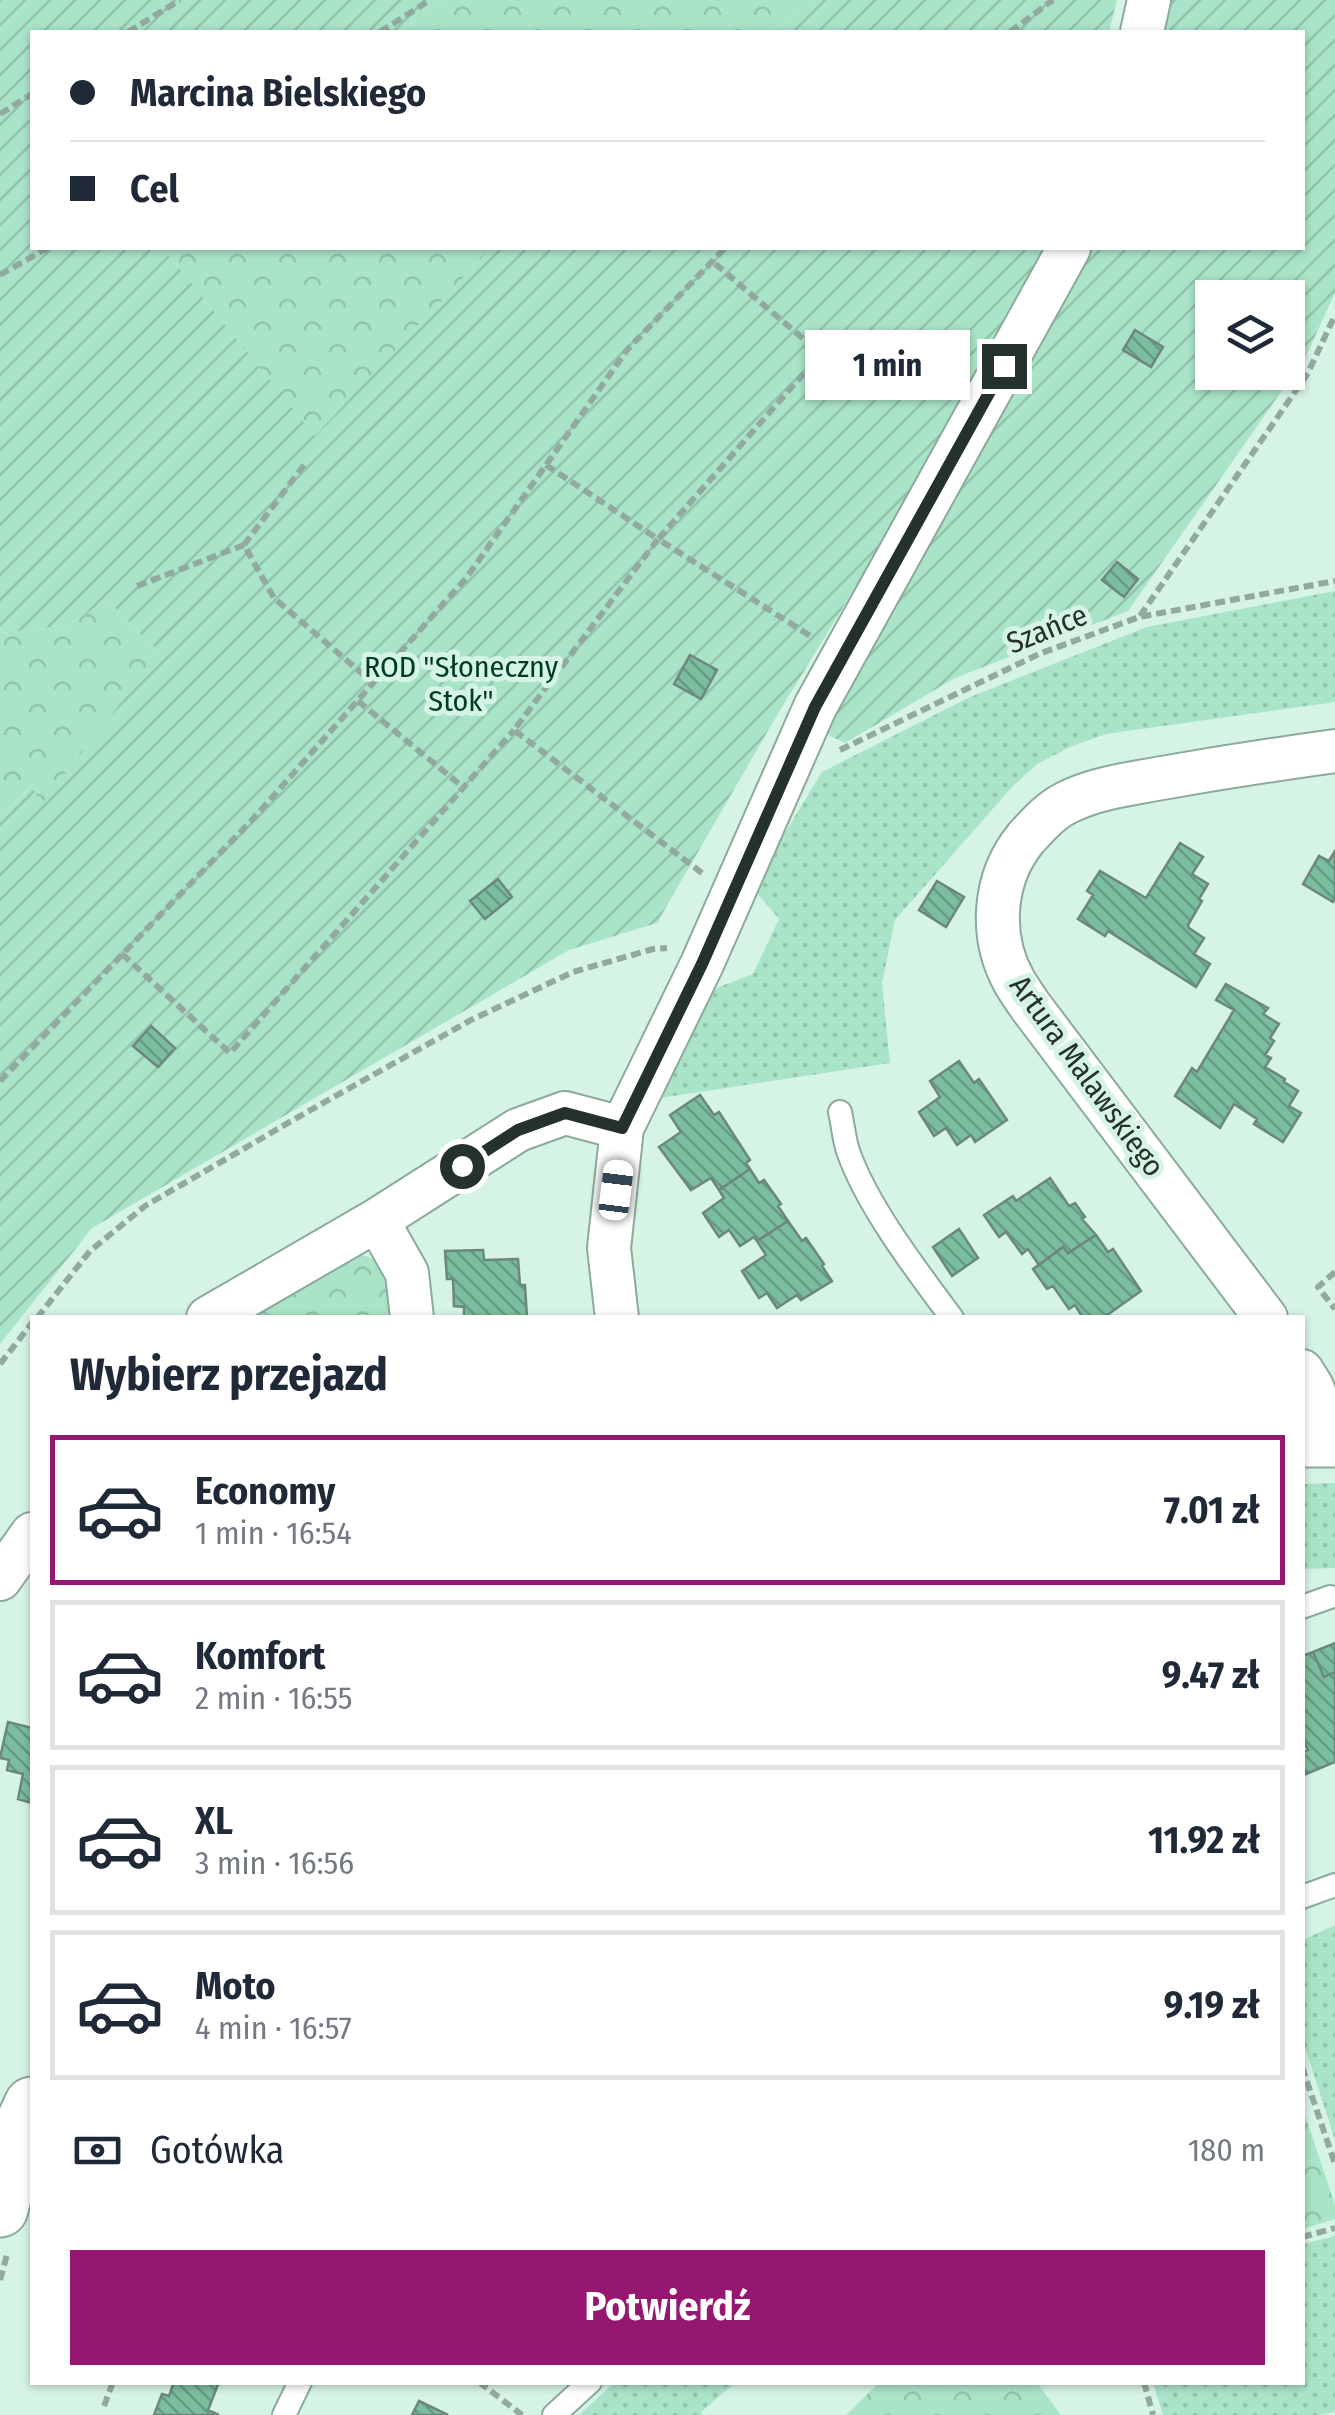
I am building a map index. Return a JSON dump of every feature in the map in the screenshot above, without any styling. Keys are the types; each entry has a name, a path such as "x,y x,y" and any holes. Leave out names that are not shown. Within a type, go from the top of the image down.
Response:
{"street":[{"path":"1142,30 1149,0"},
{"path":"617,1315 609,1248 622,1128 710,946 815,707 1068,250"},
{"name":"Artura Malawskiego","path":"1264,1315 1013,980 998,924 999,892 1022,844 1041,821 1063,804 1092,792 1139,782 1335,751"},
{"path":"213,1315 377,1220 518,1130 565,1113 622,1128"},
{"path":"377,1220 406,1273 412,1315"},
{"path":"1305,1376 1312,1387 1323,1439"},
{"path":"0,1579 30,1537"},
{"path":"0,2209 30,2109"}],"lane":[{"path":"840,1112 848,1150 864,1188 950,1315"},
{"path":"1305,1606 1330,1597"},
{"path":"1305,1896 1335,1885"},
{"path":"284,2415 299,2385"},
{"path":"554,2415 587,2385"}],"path":[{"path":"131,30 180,0"},
{"path":"383,30 430,0"},
{"path":"1013,30 1053,0"},
{"path":"0,114 30,95"},
{"path":"0,274 43,250"},
{"path":"0,1081 252,820 467,577 627,350 723,250"},
{"path":"122,954 230,1053 514,730 658,539 821,354 712,260"},
{"path":"1140,617 1308,373 1335,316"},
{"path":"137,586 244,545 304,464"},
{"path":"546,465 843,656"},
{"path":"244,545 274,598 373,683"},
{"name":"Szańce","path":"790,762 843,749 1040,654 1140,617 1335,582"},
{"path":"358,701 463,787"},
{"path":"514,730 732,896"},
{"path":"39,1315 90,1252 145,1206 454,1029 573,972 653,949 710,946"},
{"path":"1335,1272 1318,1287 1335,1309"},
{"path":"0,1364 30,1326"},
{"path":"1305,2076 1335,2164"},
{"path":"1305,2237 1335,2228"},
{"path":"104,2406 113,2385"},
{"path":"483,2385 522,2415"},
{"path":"1145,2385 1153,2415"}],"green space":[{"name":"ROD \"Słoneczny Stok\"","path":"0,0 446,0 401,30 30,30 30,250 165,250 315,436 489,250 1049,250 942,445 773,722 657,923 569,950 92,1228 0,1344 0,818 32,786 41,805 122,701 164,657 107,600 69,625 0,633"},
{"path":"446,0 816,0 772,30 401,30"},
{"path":"816,0 1117,0 1110,30 772,30"},
{"path":"1167,0 1335,0 1335,293 1306,356 1305,280 1195,280 1195,390 1282,390 1128,611 955,678 845,743 822,732 1079,250 1305,250 1305,30 1159,30"},
{"path":"165,250 489,250 315,437"},
{"path":"1335,591 1335,702 1106,734 1037,764 1012,787 895,920 882,983 890,1063 653,1099 703,993 753,974 779,919 752,887 822,772 970,697 1147,627"},
{"path":"107,600 164,657 122,701 41,806 31,786 0,818 0,633 69,625"},
{"path":"354,1253 382,1265 397,1315 237,1315"},
{"path":"1335,1483 1335,1568 1305,1569 1305,1484"},
{"path":"1335,1925 1335,2140 1305,2047 1305,1939"},
{"path":"1305,2115 1335,2205 1335,2219 1305,2228"},
{"path":"1335,2236 1335,2412 1163,2415 1154,2385 1305,2385 1305,2244"},
{"path":"611,2385 733,2385 701,2412 703,2415 579,2415"},
{"path":"877,2385 1038,2385 1061,2415 846,2415"}],"building":[{"path":"1135,330 1163,347 1151,367 1123,350"},
{"path":"1117,562 1138,579 1124,597 1102,580"},
{"path":"690,655 717,670 701,699 674,684"},
{"path":"1180,843 1203,857 1192,874 1208,884 1188,925 1204,938 1194,954 1210,964 1196,987 1108,931 1105,936 1078,919 1093,895 1087,891 1100,871 1146,898"},
{"path":"1335,851 1333,902 1303,884 1319,856 1329,861"},
{"path":"498,879 512,897 485,919 470,901"},
{"path":"937,881 964,897 946,927 919,910"},
{"path":"1226,984 1268,1008 1263,1014 1279,1024 1270,1038 1274,1041 1265,1055 1271,1058 1265,1067 1298,1091 1289,1106 1301,1113 1283,1142 1254,1124 1257,1119 1234,1104 1220,1128 1175,1096 1192,1068 1197,1072 1234,1010 1216,1000"},
{"path":"151,1026 175,1048 158,1067 133,1046"},
{"path":"959,1061 974,1083 979,1079 1007,1120 975,1142 971,1135 957,1145 946,1128 934,1136 919,1112 940,1097 930,1081"},
{"path":"700,1095 714,1115 719,1112 750,1160 746,1163 750,1169 719,1190 711,1178 691,1190 659,1147 681,1132 670,1115"},
{"path":"750,1169 759,1183 764,1180 788,1221 757,1241 754,1237 740,1246 729,1230 719,1237 703,1213 724,1198 719,1190"},
{"path":"1050,1178 1069,1206 1075,1203 1096,1235 1068,1253 1063,1247 1039,1265 1028,1249 1022,1254 1006,1232 999,1237 984,1215 1013,1196 1016,1201"},
{"path":"788,1221 802,1241 806,1238 832,1281 801,1300 797,1295 777,1308 767,1293 759,1298 742,1271 766,1255 757,1241"},
{"path":"959,1229 978,1258 952,1276 933,1247"},
{"path":"1096,1235 1108,1252 1113,1249 1141,1291 1107,1315 1081,1315 1075,1305 1069,1309 1053,1286 1047,1289 1033,1269 1063,1247 1068,1253"},
{"path":"483,1250 484,1260 518,1259 527,1315 464,1315 464,1307 454,1306 453,1279 447,1279 445,1251"},
{"path":"1335,1643 1335,1672 1324,1677 1313,1652"},
{"path":"1313,1652 1324,1677 1335,1672 1335,1762 1306,1774 1308,1750 1305,1655"},
{"path":"8,1722 30,1728 30,1802 18,1799 23,1774 7,1770 9,1760 0,1758"},
{"path":"173,2385 218,2385 208,2410 219,2415 154,2415 162,2394 169,2396"},
{"path":"419,2401 448,2415 412,2415"}],"route":[{"path":"462,1166 518,1130 565,1113 622,1128 702,964 815,707 1004,366"}]}
